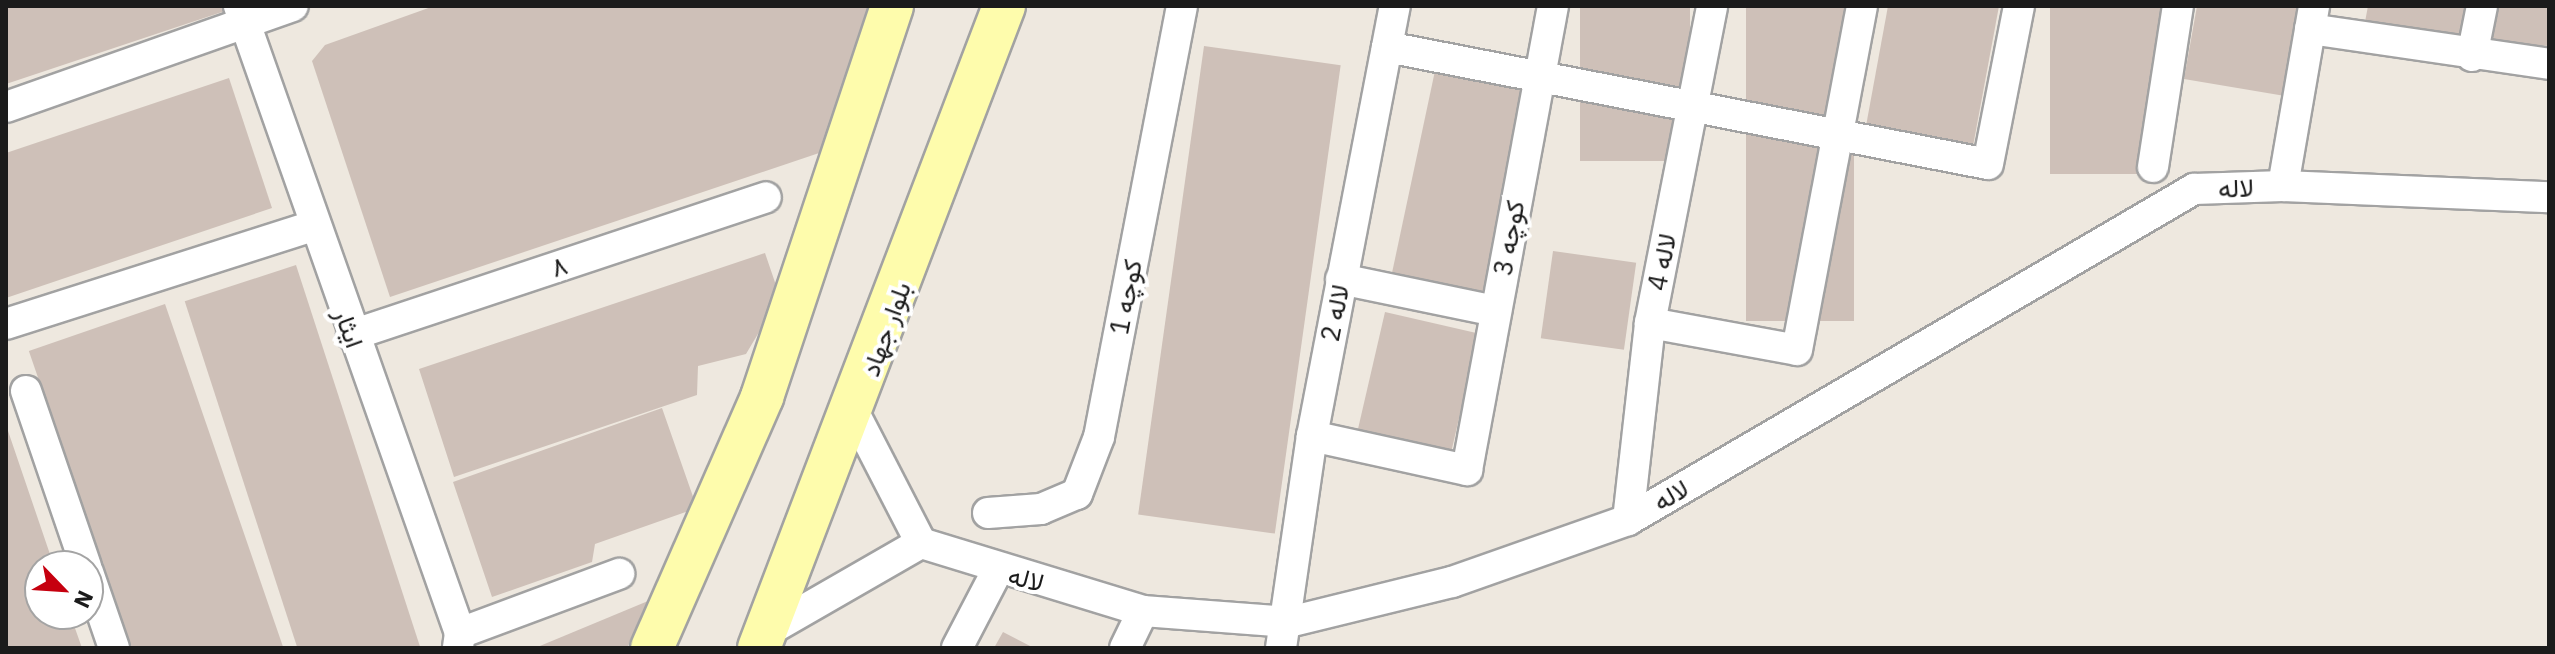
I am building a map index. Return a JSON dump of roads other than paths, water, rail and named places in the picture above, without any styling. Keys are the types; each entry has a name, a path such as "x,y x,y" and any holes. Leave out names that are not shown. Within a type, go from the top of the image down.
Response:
{"main road":[{"path":"652,648 762,397 892,6"},
{"name":"بلوار جهاد","path":"763,640 854,413 1004,6"}],"street":[{"path":"6,107 241,14 293,6"},
{"name":"کوچه 1","path":"988,513 1041,509 1077,494 1099,437 1182,6"},
{"name":"لاله 2","path":"1285,635 1312,436 1395,6"},
{"name":"کوچه 3","path":"1312,436 1467,470 1553,6"},
{"name":"لاله 4","path":"1628,520 1650,323 1712,6"},
{"path":"1650,323 1797,350 1862,6"},
{"path":"1387,47 1988,164 2019,6"},
{"path":"2153,167 2178,6"},
{"path":"2472,56 2482,6"},
{"name":"ایثار","path":"241,14 459,641"},
{"path":"2283,186 2312,18 2472,56 2549,64"},
{"name":"لاله","path":"921,543 997,571 1143,611 1285,635 1452,582 1628,520 2194,189 2283,186 2549,197"},
{"name":"۸","path":"352,335 766,197"},
{"path":"6,324 313,226"},
{"path":"1341,279 1496,311"},
{"path":"26,391 81,550"},
{"path":"763,640 921,543 854,413"},
{"path":"957,648 997,571"},
{"path":"459,641 619,574"},
{"path":"1125,648 1143,611"},
{"path":"104,619 114,648"}]}
